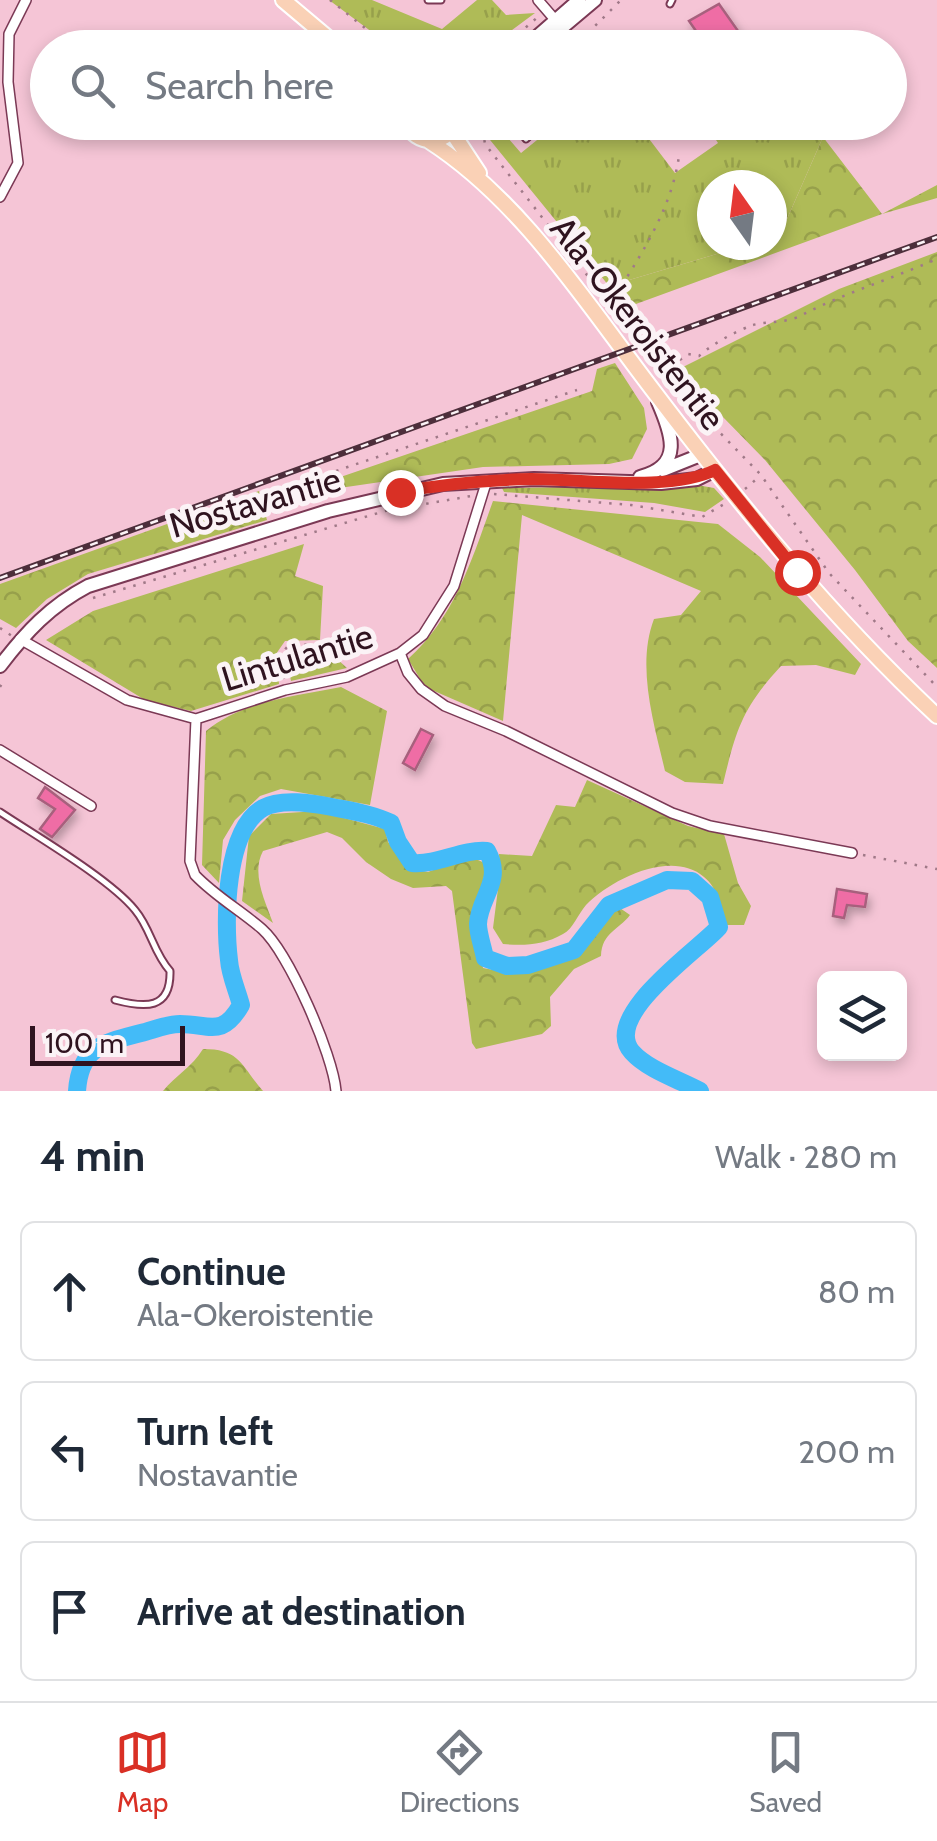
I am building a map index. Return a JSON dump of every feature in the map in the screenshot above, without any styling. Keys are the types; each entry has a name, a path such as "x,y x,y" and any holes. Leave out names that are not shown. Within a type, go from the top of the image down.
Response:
{"main road":[{"path":"283,0 319,30"},
{"path":"429,141 436,140"},
{"name":"Ala-Okeroistentie","path":"462,140 491,190"},
{"name":"Ala-Okeroistentie","path":"429,141 491,190 565,274 702,454 826,606 937,716"}],"street":[{"path":"0,196 18,163 8,82 9,34 26,0"},
{"path":"538,0 555,19"},
{"path":"543,30 578,0"},
{"path":"549,30 555,19 594,0"},
{"path":"650,386 671,437 670,456 656,473"},
{"name":"Nostavantie","path":"623,480 656,473 702,454"},
{"name":"Nostavantie","path":"4,669 20,639 60,601 88,586 280,525 443,484 486,487 623,480 661,483 697,479 715,470"},
{"name":"Lintulantie","path":"336,1091 335,1077 310,1012 282,954 265,931 195,875 190,861 196,719 285,690 347,677 400,654 423,635 454,586 486,487"},
{"path":"20,639 127,700 196,719"},
{"path":"400,654 414,681 445,706 506,731 672,813 710,826 852,853"},
{"path":"0,750 92,806"}],"lane":[{"path":"428,0 441,0"},
{"path":"0,812 132,906 148,928 157,956 170,971 170,987 165,997 155,1003 136,1006 115,1000"}],"path":[{"path":"330,0 368,30"},
{"path":"591,30 622,0"},
{"path":"535,30 555,19"},
{"path":"484,140 660,369 761,475 829,573 937,687"},
{"path":"609,306 654,234 676,177 679,156"},
{"path":"660,369 688,354 698,356 755,325 800,316 809,308 832,303 886,277 937,259"},
{"path":"280,525 275,501 279,492 291,486 577,390"},
{"path":"745,489 761,475"},
{"path":"86,600 386,511 486,487 702,517 727,502"},
{"path":"285,690 281,654 288,645 333,644"},
{"path":"0,686 4,669"},
{"path":"852,853 937,869"}],"green space":[{"path":"329,0 372,0 442,29 477,0 492,0 506,15 535,13 512,30 369,30"},
{"path":"490,140 510,140 521,153 537,140 650,140 675,173 718,143 716,140 822,140 787,219 787,170 697,170 697,260 609,286"},
{"path":"822,140 882,214 787,249 787,219"},
{"path":"937,185 937,198 882,214"},
{"path":"937,252 937,668 908,641 765,460 677,370 839,289"},
{"path":"697,260 756,260 625,308 609,286"},
{"path":"615,363 644,408 647,429 632,459 609,464 483,467 285,496 592,391 597,369"},
{"path":"502,488 714,488 724,499 705,512 654,503 504,492"},
{"path":"259,491 267,520 88,574 47,599 16,628 0,619 0,584"},
{"path":"493,501 718,524 760,557 861,664 855,675 816,665 781,666 742,720 723,784 685,782 665,771 649,695 647,656 654,619 681,615 701,591 522,515 503,721 425,687 408,659 450,606"},
{"path":"304,544 295,576 323,586 320,640 285,641 276,654 279,684 191,711 145,700 46,640 93,611"},
{"path":"326,649 347,668 291,681 286,656 291,650"},
{"path":"341,687 387,711 370,805 281,789 260,796 235,820 223,840 219,883 202,865 206,731 253,706"},
{"path":"587,780 688,826 724,834 738,883 751,906 744,925 727,925 716,893 704,877 691,869 659,867 610,886 586,905 567,932 556,938 534,944 503,944 493,928 499,854 532,856 556,805 575,807"},
{"path":"318,811 385,829 388,842 408,868 428,872 469,856 487,864 474,918 483,968 519,971 555,965 581,949 617,906 630,915 608,936 601,956 574,969 550,997 551,1026 542,1034 476,1049 472,1043 452,891 446,886 413,888 391,879 366,862 342,838 327,832 263,851 259,878 273,923 242,901 249,836 271,814"},
{"path":"203,1049 233,1056 263,1091 163,1091"}],"building":[{"path":"719,4 737,30 695,30 689,21"},
{"path":"421,729 433,735 415,770 403,763"},
{"path":"45,787 75,810 52,837 40,829 55,809 38,798"},
{"path":"837,889 867,894 865,907 847,905 844,918 833,916"}],"waterway":[{"path":"77,1091 83,1065 105,1044 170,1025 221,1026 234,1015 241,1005 230,966 227,922 234,855 250,819 263,808 287,802 347,810 391,823 412,863 487,851 493,871 479,914 479,932 485,958 507,966 528,965 574,950 609,905 667,880 692,881 710,897 719,927 640,1002 629,1020 626,1037 632,1052 647,1064 700,1091"}],"railway":[{"path":"0,578 937,237"}],"route":[{"path":"400,492 487,480 661,483 697,479 715,470 797,572"}]}
